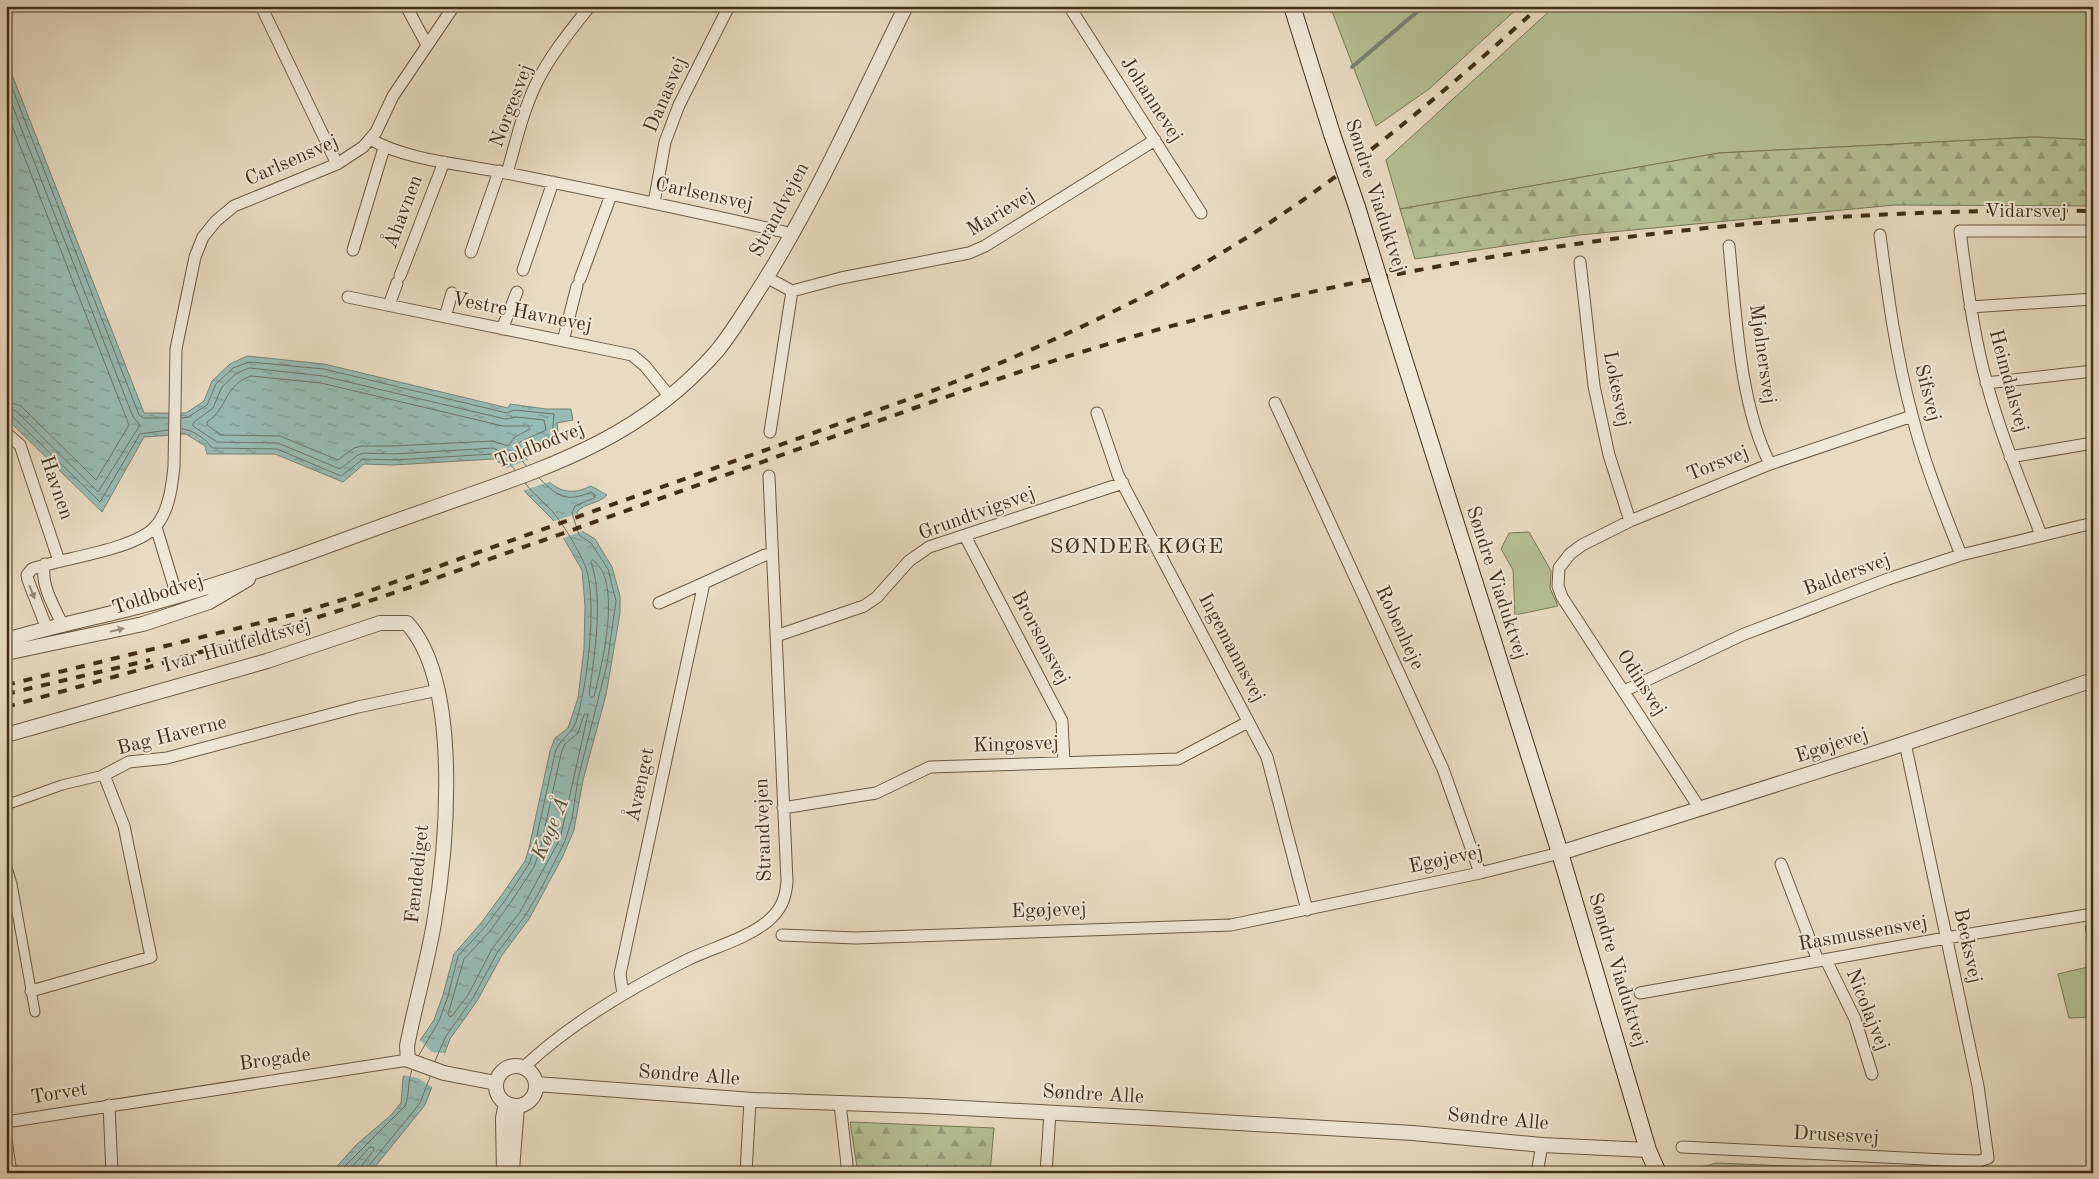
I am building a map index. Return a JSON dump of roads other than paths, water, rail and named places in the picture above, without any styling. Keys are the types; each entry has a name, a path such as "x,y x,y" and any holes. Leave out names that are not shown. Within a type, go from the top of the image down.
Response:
{"main road":[{"name":"Søndre Viaduktvej","path":"1292,6 1560,853 1648,1150 1658,1173"}],"street":[{"path":"261,6 337,164"},
{"path":"406,6 428,44"},
{"path":"370,140 386,115 393,96 454,6"},
{"name":"Norgesvej","path":"503,172 537,82 555,51 590,6"},
{"name":"Danasvej","path":"654,203 665,142 679,105 729,6"},
{"name":"Strandvejen","path":"792,291 766,277 793,234 906,6"},
{"name":"Johannevej","path":"1069,6 1201,213"},
{"name":"Carlsensvej","path":"156,527 164,514 172,484 176,443 176,349 196,257 203,237 216,221 234,206 337,164 351,156 370,140 384,148 444,162 554,182 793,234"},
{"name":"Marievej","path":"792,291 841,278 969,253 985,246 1155,140"},
{"name":"Åhavnen","path":"353,250 384,148"},
{"name":"Åhavnen","path":"389,306 444,162"},
{"path":"471,252 503,172"},
{"path":"523,270 554,182"},
{"path":"563,341 578,282 611,194"},
{"name":"Vidarsvej","path":"1960,231 2093,231"},
{"name":"Heimdalsvej","path":"1960,231 1970,307 1986,383 2010,457 2041,535"},
{"name":"Sifsvej","path":"1880,235 1896,348 1912,416 1932,479 1961,555"},
{"name":"Mjølnersvej","path":"1729,246 1748,394 1762,449 1770,464"},
{"name":"Lokesvej","path":"1580,262 1594,386 1609,455 1630,521"},
{"name":"Toldbodvej","path":"6,640 178,596 270,566 545,468 608,440 670,398 718,350 766,277"},
{"path":"770,432 792,291"},
{"path":"502,330 517,292"},
{"path":"445,317 452,293"},
{"name":"Vestre Havnevej","path":"348,297 502,330 632,355 645,366 670,398"},
{"path":"1970,307 2093,299"},
{"path":"1986,383 2093,371"},
{"name":"Robenheje","path":"1275,402 1443,769 1480,873"},
{"name":"Ingemannsvej","path":"1097,413 1122,483 1267,757 1307,910"},
{"name":"Torsvej","path":"1557,576 1562,562 1570,554 1582,545 1630,521 1770,464 1912,416"},
{"name":"Havnen","path":"6,433 20,445 23,452 59,560"},
{"path":"2010,457 2093,443"},
{"name":"Strandvejen","path":"524,1067 543,1049 623,994 689,960 757,929 774,915 786,895 769,476"},
{"name":"Grundtvigsvej","path":"776,636 864,606 877,597 909,561 929,547 1122,483"},
{"name":"Baldersvej","path":"1624,691 1748,633 1836,598 1961,555 2093,523"},
{"path":"52,644 27,575 32,569 59,560 131,542 156,527 178,596"},
{"name":"Brorsonsvej","path":"965,536 1062,721 1064,762"},
{"path":"659,603 765,555 772,555"},
{"path":"46,564 42,573 44,582 70,641"},
{"name":"Toldbodvej","path":"6,653 70,641 142,624 209,602 270,566"},
{"name":"Odinsvej","path":"1557,576 1562,597 1700,809"},
{"name":"Åvænget","path":"623,994 620,974 704,583"},
{"name":"Ivar Huitfeldtsvej","path":"6,735 267,660 380,623 407,623 412,628 432,668 438,690"},
{"name":"Egøjevej","path":"782,935 856,938 1224,925 1307,910 1480,873 1560,853 1905,743 2093,680"},
{"name":"Bag Haverne","path":"31,991 151,957 124,826 104,775 129,762 167,758 375,703 438,690"},
{"name":"Fændediget","path":"408,1060 407,1046 434,924 441,875 445,757 443,716 438,690"},
{"name":"Kingosvej","path":"783,808 876,793 930,767 1178,759 1248,722"},
{"name":"Becksvej","path":"1905,743 1980,1100 1988,1158"},
{"path":"6,805 62,785 104,775"},
{"path":"6,864 12,884 35,1012"},
{"name":"Nicolajvej","path":"1781,864 1822,961 1855,1019 1872,1074"},
{"name":"Rasmussensvej","path":"1640,993 1946,938 2093,914"},
{"name":"Brogade","path":"109,1105 408,1060 442,1072 496,1083"},
{"path":"511,1066 524,1067 532,1074 536,1084 533,1096 523,1104 511,1104 498,1095 497,1077 506,1068 511,1066"},
{"name":"Søndre Alle","path":"536,1084 750,1100 1050,1113 1408,1133 1542,1145 1648,1150"},
{"path":"746,1173 750,1100"},
{"path":"504,1173 503,1118 511,1104"},
{"path":"511,1104 511,1173"},
{"path":"840,1104 848,1173"},
{"name":"Torvet","path":"6,1122 109,1105 112,1173"},
{"path":"1046,1173 1050,1113"},
{"path":"6,1140 11,1173"},
{"path":"1539,1172 1542,1145"},
{"name":"Drusesvej","path":"1682,1147 1979,1161 1988,1158"}],"water":[{"name":"Køge Å","path":"6,59 144,413 186,413 204,401 212,381 230,364 247,356 324,364 508,408 510,404 546,409 571,409 573,420 557,423 559,439 527,451 526,458 547,480 562,490 580,490 591,486 607,495 577,512 583,532 595,539 612,567 620,596 620,613 606,695 583,780 574,830 562,858 529,919 502,955 477,1001 450,1039 425,1105 370,1173 331,1173 356,1145 391,1115 401,1103 403,1078 421,1039 434,1020 454,954 481,923 525,861 550,751 555,738 568,728 578,698 584,649 585,606 582,570 553,520 527,494 506,466 493,459 394,465 364,464 343,482 275,454 207,454 205,446 186,434 144,437 102,512 6,418"}],"waterway":[{"path":"1352,67 1424,6"}],"railway":[{"path":"6,685 296,614 361,594 937,389 1017,356 1095,320 1172,281 1246,238 1285,212 1361,157 1434,99 1540,6"},
{"path":"6,707 139,670 360,604 1020,372 1160,329 1274,300 1389,276 1505,255 1622,238 1739,225 1857,216 1975,211 2093,211"},
{"path":"6,694 150,660"}],"district":[{"name":"SØNDER KØGE","path":"1137,547"}]}
